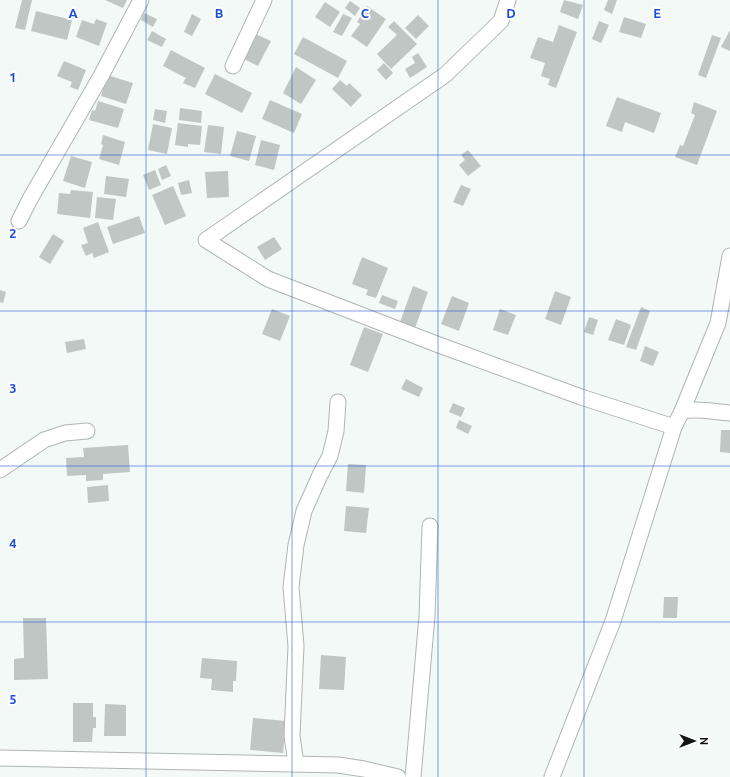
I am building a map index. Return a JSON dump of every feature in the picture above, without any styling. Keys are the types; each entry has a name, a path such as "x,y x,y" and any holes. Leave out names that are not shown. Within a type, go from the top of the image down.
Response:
{"street":[{"path":"19,221 30,199 101,76 141,0"},
{"path":"233,66 264,0"},
{"path":"498,0 508,0 501,21 445,75 206,240 276,282 365,317 536,380 674,427"},
{"path":"552,777 613,621 674,427 718,323 730,256"},
{"path":"296,764 292,736 296,646 291,587 296,545 304,511 330,456 336,431 338,402"},
{"path":"682,411 693,409 703,412 730,413"},
{"path":"0,470 44,440 65,433 87,431"},
{"path":"413,777 427,616 430,526"},
{"path":"0,758 338,765 398,777"}],"building":[{"path":"22,0 32,0 25,30 15,28"},
{"path":"105,0 127,0 123,8"},
{"path":"564,0 583,5 578,19 560,12"},
{"path":"608,0 617,0 612,14 604,10"},
{"path":"350,1 360,8 355,16 345,8"},
{"path":"325,2 340,12 330,27 315,17"},
{"path":"367,6 386,19 367,47 351,36 360,24 357,22"},
{"path":"36,11 72,20 67,40 31,31"},
{"path":"144,13 157,19 153,27 141,20"},
{"path":"192,14 201,19 192,36 184,32"},
{"path":"343,14 352,18 342,36 333,32"},
{"path":"418,15 429,26 416,39 405,28"},
{"path":"624,17 646,24 641,38 619,32"},
{"path":"96,19 107,23 99,46 76,37 82,20 94,24"},
{"path":"394,21 417,44 391,69 377,54 397,35 388,27"},
{"path":"599,21 609,25 601,43 592,39"},
{"path":"559,25 577,32 556,88 548,85 550,79 541,76 545,63 530,58 538,37 553,42"},
{"path":"730,30 730,51 721,47"},
{"path":"152,31 166,39 162,47 147,40"},
{"path":"251,32 271,41 258,66 242,58"},
{"path":"712,35 721,38 706,78 698,75"},
{"path":"303,37 347,61 338,78 294,54"},
{"path":"171,50 205,68 195,88 183,83 186,78 163,66"},
{"path":"418,53 427,67 410,78 405,69 415,63 412,57"},
{"path":"64,61 86,70 78,90 70,87 72,82 57,76"},
{"path":"384,63 393,73 386,80 377,70"},
{"path":"296,67 316,80 301,104 283,93"},
{"path":"215,74 252,93 242,113 205,94"},
{"path":"107,75 133,83 126,104 101,96"},
{"path":"340,80 347,86 349,83 362,95 351,107 332,89"},
{"path":"617,97 661,113 654,133 625,122 622,132 606,126"},
{"path":"270,100 302,114 294,133 262,119"},
{"path":"98,101 124,109 118,128 89,120 92,110 95,111"},
{"path":"694,102 717,111 697,165 675,157 680,145 683,146 695,115 691,113"},
{"path":"180,108 202,111 201,123 179,120"},
{"path":"155,109 167,111 165,123 153,120"},
{"path":"178,123 202,126 200,145 188,144 188,147 175,145"},
{"path":"153,124 172,128 167,154 148,150"},
{"path":"208,125 224,127 221,154 204,152"},
{"path":"237,131 256,136 249,161 230,156"},
{"path":"103,135 125,142 119,165 99,159 103,145 101,144"},
{"path":"261,140 280,145 274,170 255,165"},
{"path":"468,150 481,166 468,176 459,165 465,160 461,155"},
{"path":"71,156 92,162 85,188 63,181"},
{"path":"166,165 171,176 162,180 158,169"},
{"path":"155,170 161,185 149,190 143,175"},
{"path":"228,171 229,197 207,198 205,172"},
{"path":"106,176 129,179 126,197 104,194"},
{"path":"189,180 192,193 181,195 178,183"},
{"path":"461,185 471,189 463,206 453,202"},
{"path":"173,186 186,216 165,225 152,195"},
{"path":"71,190 93,192 90,218 57,214 59,193 70,194"},
{"path":"97,197 116,199 113,220 95,218"},
{"path":"139,216 145,233 113,244 107,227"},
{"path":"98,222 109,252 94,258 92,253 86,256 81,245 88,243 83,228"},
{"path":"53,234 64,241 50,264 39,257"},
{"path":"274,237 282,249 265,260 257,247"},
{"path":"362,257 388,268 376,298 366,295 368,290 352,284"},
{"path":"413,286 428,292 415,328 400,322"},
{"path":"0,290 6,292 3,303 0,302"},
{"path":"555,291 571,297 561,325 545,319"},
{"path":"382,295 398,301 395,309 379,303"},
{"path":"452,296 469,303 459,331 441,324"},
{"path":"641,307 650,311 636,350 626,347"},
{"path":"272,309 290,316 280,341 262,334"},
{"path":"500,309 516,315 508,335 493,330"},
{"path":"589,317 598,320 593,335 584,332"},
{"path":"616,319 631,325 624,345 608,340"},
{"path":"364,327 383,334 368,372 350,365"},
{"path":"84,339 86,349 67,353 65,342"},
{"path":"645,346 659,352 653,366 640,361"},
{"path":"406,379 423,388 419,397 401,389"},
{"path":"453,403 465,408 461,417 449,412"},
{"path":"459,420 472,426 468,434 456,428"},
{"path":"721,430 730,430 730,453 720,452"},
{"path":"128,445 130,472 103,474 103,480 86,481 86,475 67,476 66,458 84,457 83,448"},
{"path":"348,464 366,465 364,493 346,491"},
{"path":"108,485 109,501 88,503 87,487"},
{"path":"346,506 369,508 366,533 344,531"},
{"path":"664,597 678,597 677,618 663,618"},
{"path":"23,618 46,618 48,679 14,680 14,659 24,658"},
{"path":"321,655 346,657 344,690 319,689"},
{"path":"202,658 237,661 236,681 233,681 233,692 211,690 212,679 200,678"},
{"path":"73,703 93,703 93,717 96,717 96,728 93,728 92,742 73,742"},
{"path":"105,704 126,705 126,736 104,736"},
{"path":"253,718 286,721 283,753 250,750"}]}
